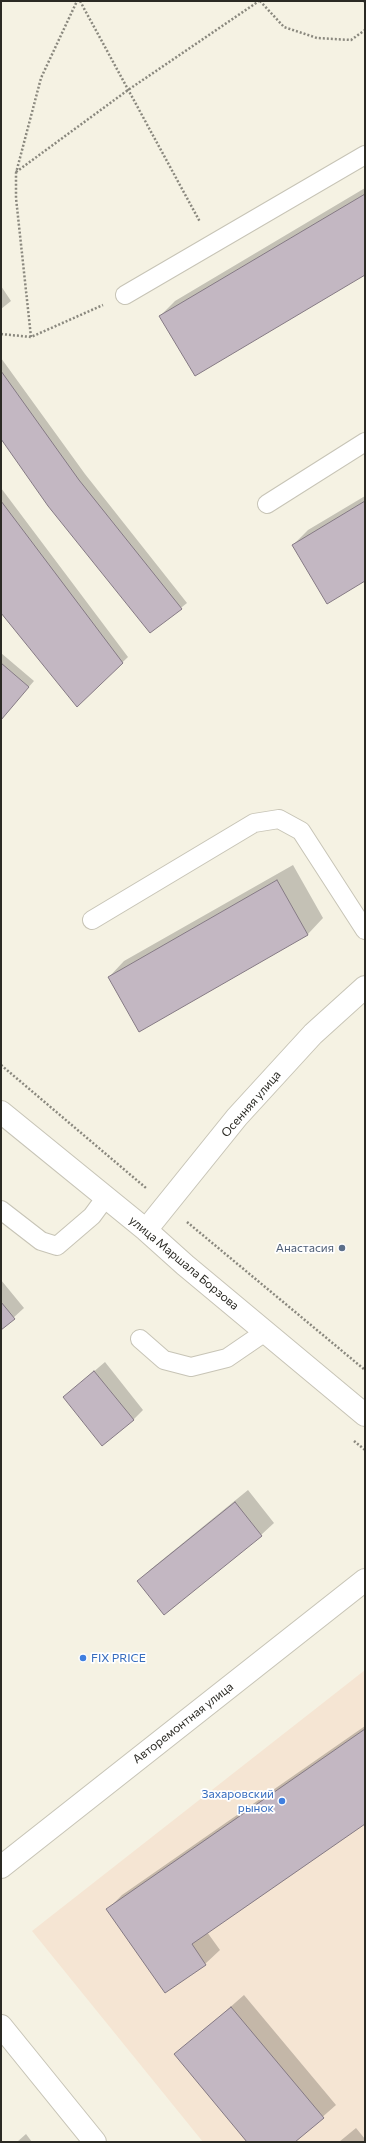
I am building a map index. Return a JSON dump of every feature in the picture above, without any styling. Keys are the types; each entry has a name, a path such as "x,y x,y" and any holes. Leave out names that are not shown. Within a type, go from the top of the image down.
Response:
{"street":[{"name":"Осенняя улица","path":"146,1230 242,1112 313,1034 365,987"},
{"name":"улица Маршала Борзова","path":"1,1112 146,1230 365,1415"},
{"name":"Авторемонтная улица","path":"1,1867 365,1580"},
{"path":"1,2026 95,2142"}],"lane":[{"path":"125,295 365,155"},
{"path":"267,504 365,442"},
{"path":"92,920 254,823 280,819 301,831 365,930"},
{"path":"1,1210 41,1241 57,1246 92,1216 106,1197"},
{"path":"140,1339 164,1360 191,1367 227,1358 265,1332"}],"path":[{"path":"31,337 16,198 16,173 41,78 77,1"},
{"path":"80,1 212,244"},
{"path":"16,173 128,90 260,1 284,27 317,38 351,40 365,30"},
{"path":"1,334 31,337 125,295"}],"shaded area":[{"name":"Захаровский рынок","path":"365,1670 365,2142 203,2142 32,1931"}],"building":[{"path":"365,194 365,275 195,376 159,316"},
{"path":"1,371 79,480 182,609 150,633 48,506 1,439"},
{"path":"1,501 123,663 77,707 1,613"},
{"path":"365,501 365,581 327,604 292,545"},
{"path":"1,663 29,687 1,720"},
{"path":"277,880 308,935 139,1032 108,977"},
{"path":"1,1302 15,1319 1,1330"},
{"path":"94,1371 134,1420 102,1446 63,1397"},
{"path":"235,1502 262,1536 164,1615 137,1581"},
{"path":"365,1729 365,1824 192,1944 206,1965 165,1993 106,1909"},
{"path":"231,2007 324,2118 295,2142 247,2142 174,2054"}],"place":[{"name":"Анастасия","path":"342,1248"},
{"name":"FIX PRICE","path":"83,1658"},
{"name":"Захаровский рынок","path":"282,1801"}]}
